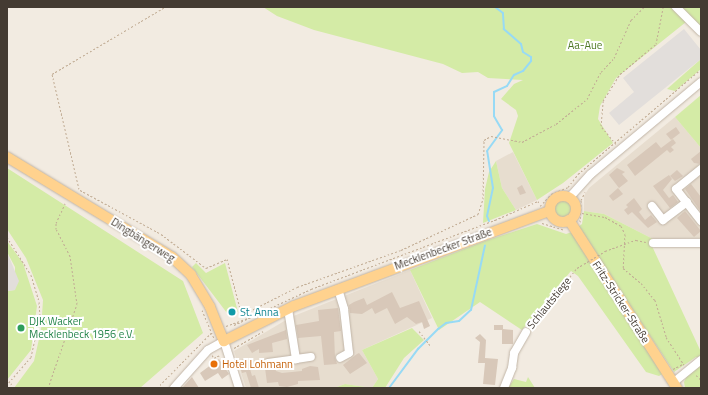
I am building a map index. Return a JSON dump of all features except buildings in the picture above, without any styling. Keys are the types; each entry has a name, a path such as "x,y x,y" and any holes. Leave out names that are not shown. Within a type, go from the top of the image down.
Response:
{"main road":[{"name":"Dingbängerweg","path":"7,158 177,261 191,275 215,331 224,342"},
{"path":"555,197 570,197 576,206 576,212 569,220 559,222 549,211 549,206 555,197"},
{"name":"Mecklenbecker Straße","path":"224,342 288,309 549,211"},
{"name":"Fritz-Stricker-Straße","path":"569,220 676,385"}],"street":[{"path":"676,7 701,32"},
{"path":"570,197 591,174 701,82"},
{"path":"701,169 676,189 701,221"},
{"path":"652,206 663,220 687,202"},
{"path":"653,243 701,243"},
{"path":"338,289 344,309 350,353 340,358"},
{"path":"288,309 296,359"},
{"name":"Schlautstiege","path":"504,388 512,368 514,352 526,332"},
{"name":"Mecklenbecker Straße","path":"174,388 208,350 224,342"},
{"name":"Dingbängerweg","path":"224,342 239,388"},
{"path":"268,363 311,357"},
{"name":"Fritz-Stricker-Straße","path":"676,385 701,360"}],"path":[{"path":"48,388 77,304 70,256 56,229 56,223 73,197 52,74 165,7"},
{"path":"73,197 161,234 206,268 227,259 241,312 246,313 297,287 401,250 478,214 482,199 484,140 491,136 522,142 556,124 577,108 590,96 601,72 614,58 631,20 644,7"},
{"path":"616,144 601,126 603,101 620,74 656,44 663,7"},
{"path":"232,326 240,320 311,289 495,220 538,201 540,206 550,194 568,187 578,174 616,144 701,69"},
{"path":"582,196 582,213 605,217 617,223 624,230 623,268 641,283 655,300 666,336 683,363"},
{"path":"544,222 566,230"},
{"path":"7,237 31,275 38,297 40,316 30,357 7,385"},
{"name":"Schlautstiege","path":"526,332 577,268 605,251 624,243 641,240 653,243"},
{"path":"157,388 215,331 200,305"},
{"path":"419,330 430,345"},
{"path":"11,382 12,388"}],"shaded area":[{"path":"684,29 701,50 701,59 619,125 609,113 634,92 623,78"},
{"path":"675,117 701,148 701,238 653,239 604,214 584,211 584,196 589,188"},
{"path":"513,152 537,200 516,210 502,188 496,161"},
{"path":"7,252 19,281 15,290 7,291"},
{"path":"410,270 432,318 362,350 378,379 372,388 345,384 334,388 246,388 234,351 291,317"}],"green space":[{"name":"Aa-Aue","path":"263,7 701,7 701,30 686,22 616,78 600,106 598,119 613,143 563,183 537,200 509,143 518,116 516,110 501,99 514,84 523,80 488,78 478,72 462,73 443,64 314,30 277,16"},
{"path":"701,59 701,69 675,91 667,89"},
{"path":"701,95 701,148 675,117"},
{"path":"496,161 502,188 516,210 483,223 485,189 489,172"},
{"path":"7,168 183,281 203,333 140,388 14,388 34,361 41,330 43,300 26,258 7,229"},
{"path":"563,199 569,202 572,208 569,214 563,217 557,214 554,208 557,202"},
{"path":"584,211 604,214 653,239 652,246 701,352 701,358 696,357 674,372 578,227 582,224"},
{"path":"537,224 566,234 572,232 664,373 659,376 646,372 578,276 571,271 522,330 480,302 439,330 410,270 485,241"},
{"name":"DJK Wacker Mecklenbeck 1956 e.V.","path":"7,241 23,263 37,306 31,350 7,380 7,291 15,290 15,267 7,252"},
{"path":"196,263 206,273 225,263 238,312 227,313 192,267"},
{"path":"412,328 424,340 404,358 385,388 372,388 378,379 362,350"},
{"path":"700,364 701,388 685,388 684,382 689,372"},
{"path":"528,377 535,388 508,388 514,379 526,382"},
{"path":"345,384 372,388 334,388"}],"waterway":[{"path":"489,221 487,216 493,188 487,151 502,130 494,116 494,92 507,86 514,75 523,71 531,61 531,57 523,52 521,44 504,29 503,13 495,7"},
{"path":"389,388 418,349 438,329 446,323 459,321 471,310 485,245"}],"place":[{"name":"St. Anna","path":"232,312"},
{"name":"DJK Wacker Mecklenbeck 1956 e.V.","path":"21,328"},
{"name":"Hotel Lohmann","path":"214,364"}]}
